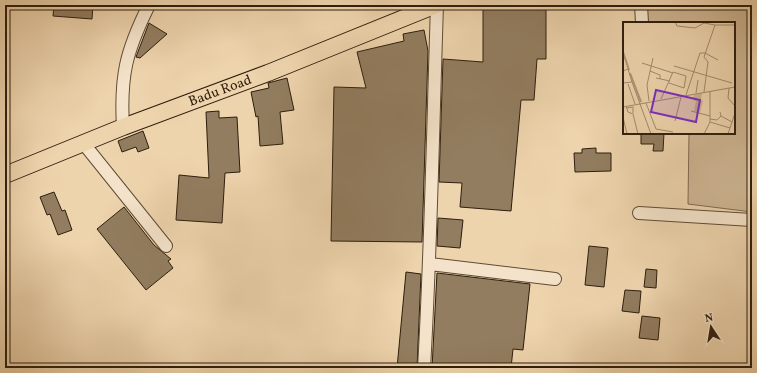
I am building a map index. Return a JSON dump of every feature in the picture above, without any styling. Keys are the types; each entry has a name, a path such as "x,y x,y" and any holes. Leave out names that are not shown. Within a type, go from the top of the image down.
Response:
{"main road":[{"name":"Badu Road","path":"5,175 123,127 268,73 436,5"}],"street":[{"path":"123,127 122,84 125,65 130,45 149,5"},
{"path":"424,368 430,264 431,161 436,5"},
{"path":"641,5 642,22"},
{"path":"84,144 166,246"},
{"path":"639,214 752,220"},
{"path":"430,264 555,279"}],"shaded area":[{"path":"639,5 752,5 752,212 688,204 689,134 735,134 735,22 640,22"}],"building":[{"path":"54,5 93,5 92,19 53,16"},
{"path":"483,5 546,5 546,59 537,59 534,100 521,100 511,211 460,207 462,183 439,182 443,59 483,62"},
{"path":"149,23 167,34 140,58 136,57"},
{"path":"424,30 428,51 422,242 331,241 334,87 366,88 357,52 404,41 403,34"},
{"path":"287,78 294,110 280,112 283,144 260,146 258,116 256,117 251,92 269,88 268,83"},
{"path":"219,111 219,118 237,117 240,172 225,173 222,223 176,220 179,175 209,178 206,112"},
{"path":"143,131 149,148 138,152 136,147 122,152 118,141"},
{"path":"641,134 664,134 663,151 653,151 654,144 641,144"},
{"path":"596,148 596,153 611,153 611,171 575,172 574,153 582,153 582,149"},
{"path":"54,192 62,211 65,210 72,230 58,235 50,214 47,215 40,197"},
{"path":"124,207 154,245 171,259 168,261 173,268 146,290 97,229"},
{"path":"438,218 463,220 460,248 437,246"},
{"path":"589,246 608,248 604,287 585,285"},
{"path":"646,269 657,270 656,288 644,287"},
{"path":"406,272 421,274 417,368 397,368"},
{"path":"437,273 530,284 523,350 513,349 511,368 432,368"},
{"path":"625,290 641,291 639,313 622,311"},
{"path":"642,316 660,318 658,340 639,338"}]}
